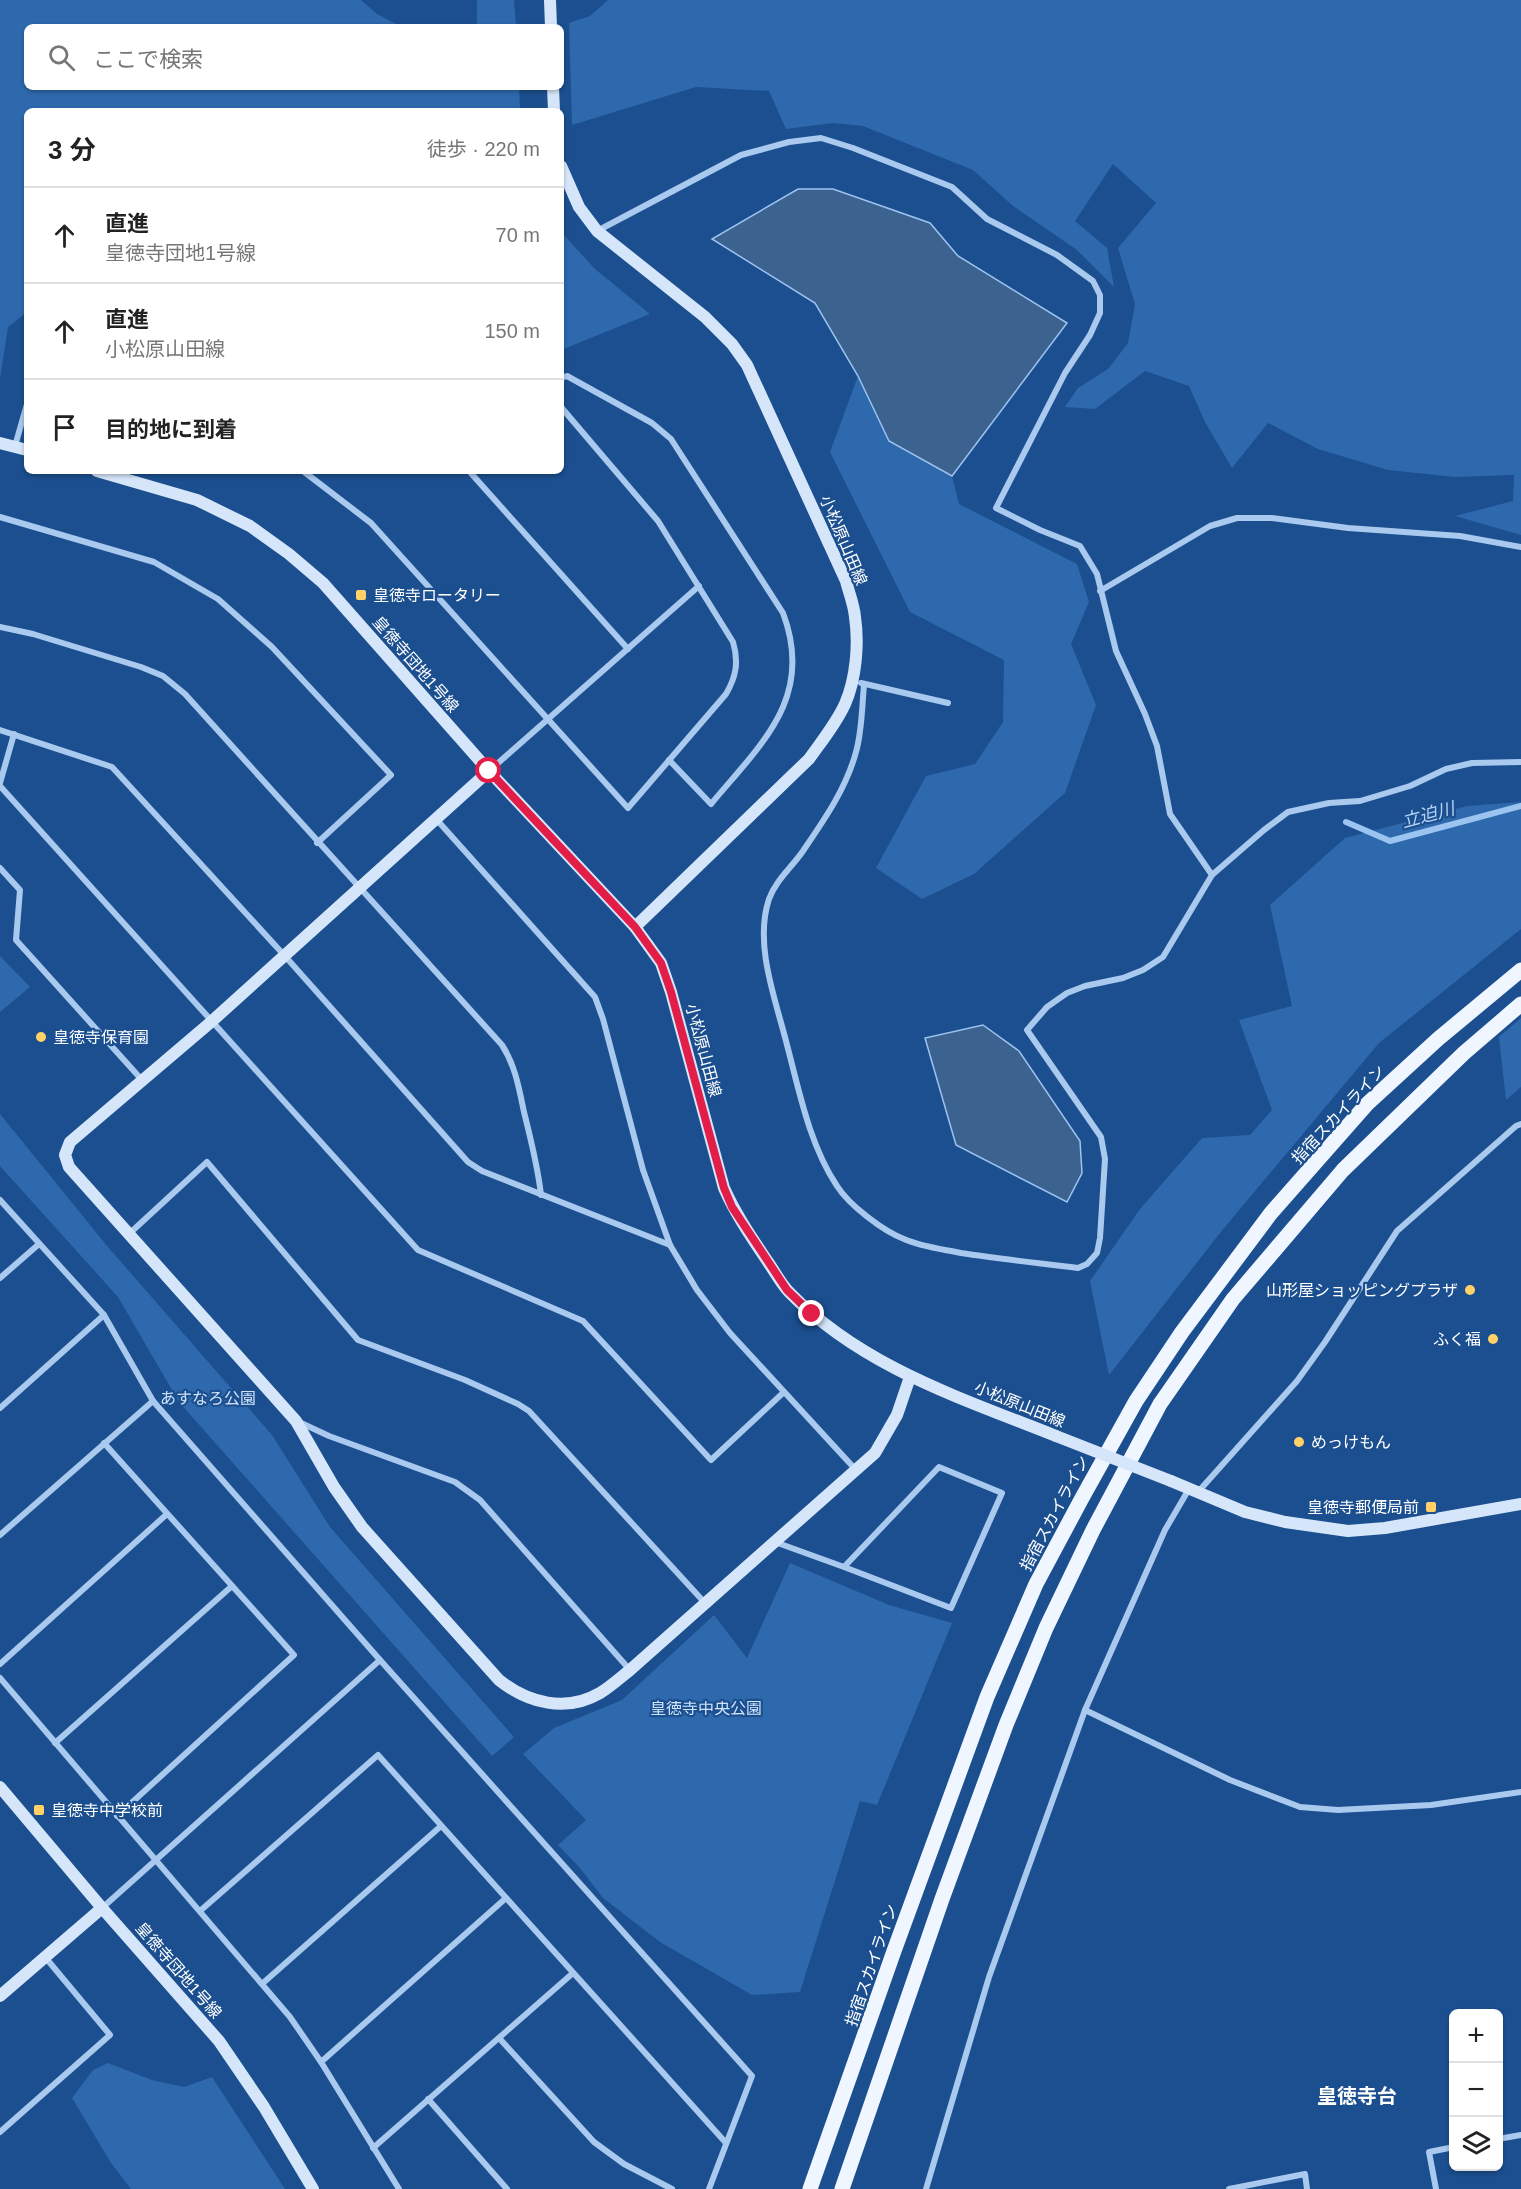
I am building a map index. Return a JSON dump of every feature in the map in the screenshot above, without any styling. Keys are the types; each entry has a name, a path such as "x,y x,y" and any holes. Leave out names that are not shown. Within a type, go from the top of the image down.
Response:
{"main road":[{"name":"指宿スカイライン","path":"810,2189 987,1697 1036,1584 1136,1401 1182,1332 1271,1213 1367,1104 1438,1039 1521,970"},
{"path":"842,2189 942,1899 1010,1714 1046,1628 1088,1539 1160,1404 1233,1299 1343,1170 1464,1053 1521,1004"}],"street":[{"path":"550,0 551,24"},
{"path":"553,90 554,108"},
{"path":"597,231 741,155 789,142 821,138 853,148 952,187 987,219 1057,255 1093,281 1101,295 1100,313 1090,335 1065,373 996,508 1040,530 1080,546 1097,574 1116,651 1145,714 1156,746 1170,814 1212,875"},
{"name":"小松原山田線","path":"564,173 579,207 597,231 705,317 732,344 747,365 846,581 855,617 856,654 845,704 809,759 635,927 661,963 671,992 724,1188 732,1207 787,1290 840,1336 873,1358 910,1377 1245,1512 1285,1522 1348,1531 1385,1528 1521,1504"},
{"path":"564,377 567,376 638,415 671,439 783,613 792,640 792,672 784,708 771,733 711,804 669,760"},
{"path":"307,474 371,523 628,808 726,694 734,680 736,653 733,642 658,521 564,411"},
{"path":"0,442 21,449 24,426"},
{"name":"皇徳寺団地1号線","path":"107,474 197,500 250,526 289,554 323,583 489,771 635,927"},
{"path":"473,474 628,649"},
{"path":"0,517 154,562 218,599 272,647 391,775 317,843"},
{"path":"1101,591 1210,526 1237,518 1272,518 1348,528 1460,536 1521,547"},
{"path":"699,586 489,771 211,1022 70,1142 64,1155 69,1167 296,1421 334,1487 362,1527 499,1680 530,1700 573,1703 599,1694 630,1670 875,1453 897,1415 910,1377"},
{"path":"0,627 130,663 163,676 185,694 317,843 361,888 502,1045 512,1060 538,1166 541,1195"},
{"path":"852,680 864,685 948,704"},
{"path":"864,685 857,750 844,787 802,853 777,883 769,900 765,922 765,947 773,991 802,1099 820,1155 838,1188 863,1214 902,1239 928,1247 987,1257 1078,1268 1087,1264 1097,1253 1101,1238 1105,1159 1101,1137 1027,1030 1047,1007 1067,993 1085,986 1123,978 1143,970 1163,957 1212,875 1288,812 1321,804 1360,801 1410,786 1446,769 1472,763 1521,762"},
{"path":"0,730 112,767 284,955 468,1162 482,1171 670,1245"},
{"path":"14,734 0,785 418,1250 583,1321 711,1460 784,1392"},
{"path":"437,820 595,997 603,1019 643,1170 670,1245 697,1290 730,1333 856,1470"},
{"path":"0,868 20,890 16,940 142,1080"},
{"path":"926,2189 989,1977 1085,1710 1166,1530 1194,1490 1297,1381 1397,1231 1521,1124"},
{"path":"130,1233 207,1162 358,1340 465,1380 529,1411 705,1603"},
{"path":"0,1200 104,1315 153,1401 380,1660 752,2076 709,2189"},
{"path":"0,1278 39,1244"},
{"path":"0,1408 104,1315"},
{"path":"0,1535 153,1401"},
{"path":"296,1421 329,1436 455,1482 480,1500 630,1670"},
{"path":"104,1443 294,1655 117,1816"},
{"path":"774,1541 951,1608 1002,1493 939,1467 844,1567"},
{"path":"0,1664 167,1514"},
{"path":"55,1743 232,1586"},
{"path":"0,1996 380,1660"},
{"path":"0,1678 290,2017 321,2062 399,2189"},
{"path":"1085,1710 1230,1780 1299,1807 1338,1810 1431,1804 1521,1792"},
{"path":"200,1911 378,1755 726,2144"},
{"name":"皇徳寺団地1号線","path":"0,1787 219,2041 264,2108 313,2189"},
{"path":"263,1983 441,1826"},
{"path":"321,2062 506,1898"},
{"path":"0,2132 110,2035 45,1957"},
{"path":"373,2148 573,1973"},
{"path":"499,2038 594,2142 624,2164 672,2189"},
{"path":"428,2099 507,2189"},
{"path":"1503,2138 1521,2135"},
{"path":"1436,2189 1429,2152 1449,2148"},
{"path":"1229,2189 1305,2175 1307,2189"}],"green space":[{"path":"0,0 361,0 377,14 396,24 24,24 24,90 519,90 520,108 24,108 24,314 8,327 0,379"},
{"path":"477,0 514,0 516,24 477,24"},
{"path":"608,0 1521,0 1521,535 1455,516 1513,501 1514,475 1455,477 1388,470 1318,449 1268,423 1232,468 1205,422 1189,386 1145,371 1095,409 1065,407 1078,388 1108,369 1128,343 1135,304 1118,248 1156,203 1113,164 1075,221 1107,248 1114,287 1077,250 1013,206 973,170 863,126 833,123 786,129 769,91 696,87 572,125 569,23 590,16"},
{"path":"564,235 595,269 650,314 564,349"},
{"path":"858,376 889,441 952,476 959,504 1077,564 1089,602 1071,644 1096,705 1065,793 974,874 922,899 876,868 926,776 975,764 1003,722 1004,660 910,612 830,452"},
{"path":"1521,802 1521,929 1379,1043 1220,1233 1109,1375 1090,1281 1140,1209 1202,1138 1250,1135 1272,1110 1239,1020 1292,1006 1270,905 1345,838 1467,806"},
{"path":"0,956 30,987 0,1012"},
{"path":"1521,1018 1521,1087 1506,1100 1499,1037"},
{"name":"あすなろ公園","path":"0,1114 108,1247 272,1435 330,1527 514,1737 492,1756 179,1402 118,1297 0,1166"},
{"name":"皇徳寺中央公園","path":"790,1563 889,1605 952,1623 877,1805 860,1801 800,1992 752,1995 660,1942 603,1898 580,1868 558,1845 586,1820 523,1754 554,1728 622,1700 714,1615 747,1658"},
{"path":"108,2063 152,2080 184,2087 212,2077 285,2189 131,2189 111,2163 72,2098 93,2070"}],"shaded area":[{"path":"798,189 833,189 930,223 958,256 1067,323 952,476 889,441 858,376 815,303 712,239"},
{"path":"983,1025 1019,1051 1080,1141 1082,1173 1067,1202 956,1145 925,1038"}],"waterway":[{"name":"立迫川","path":"1346,822 1390,841 1521,806"}],"place":[{"name":"皇徳寺ロータリー","path":"361,595"},
{"name":"皇徳寺保育園","path":"41,1037"},
{"name":"山形屋ショッピングプラザ","path":"1470,1290"},
{"name":"ふく福","path":"1493,1339"},
{"name":"めっけもん","path":"1299,1442"},
{"name":"皇徳寺郵便局前","path":"1431,1507"},
{"name":"皇徳寺中学校前","path":"39,1810"}],"district":[{"name":"皇徳寺台","path":"1357,2096"}],"route":[{"path":"489,771 635,927 661,963 671,992 724,1188 732,1207 787,1290 812,1314"}]}
